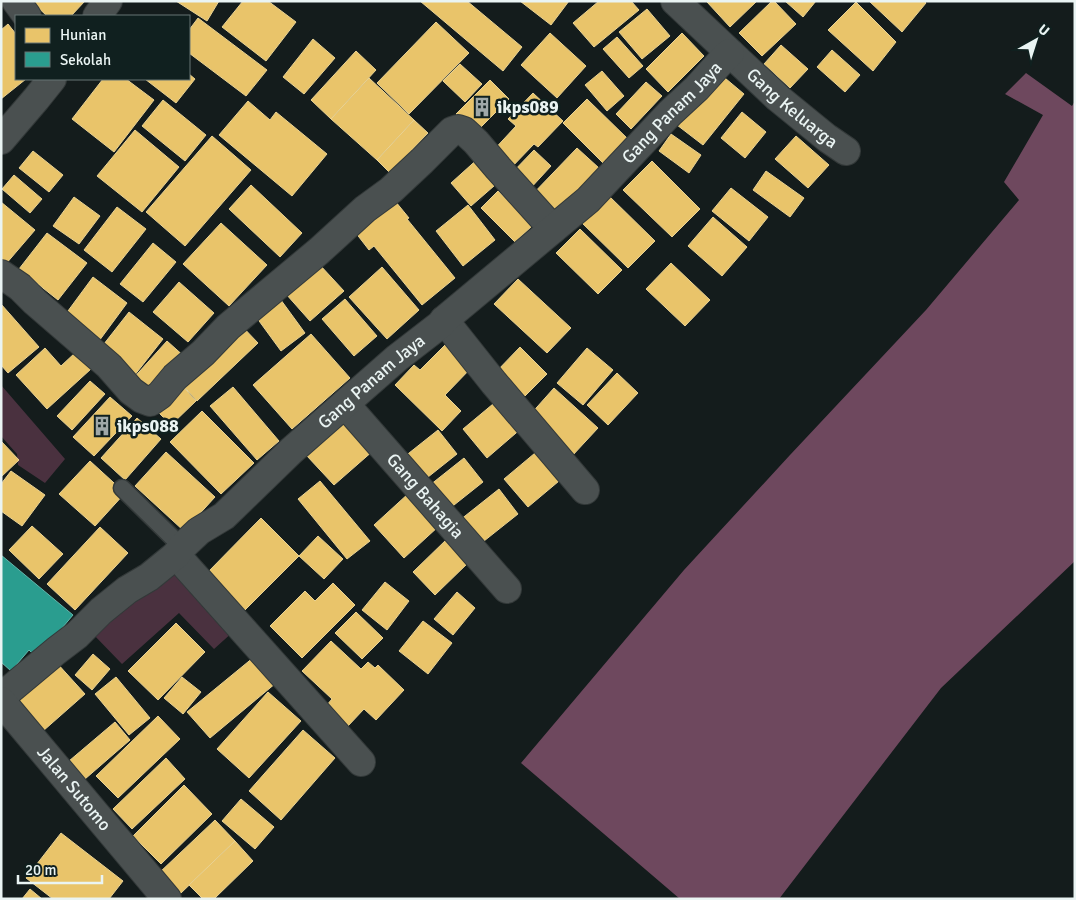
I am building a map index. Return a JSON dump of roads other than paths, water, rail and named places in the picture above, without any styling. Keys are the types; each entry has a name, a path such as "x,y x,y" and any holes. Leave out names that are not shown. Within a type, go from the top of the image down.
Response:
{"street":[{"path":"16,1 26,15"},
{"path":"99,15 108,1"},
{"name":"Gang Keluarga","path":"675,1 778,98 846,151"},
{"name":"Gang Panam Jaya","path":"1,699 56,650 76,635 101,611 127,590 149,577 199,531 224,516 260,479 397,358 441,324 588,200 730,53"},
{"path":"1,140 51,80"},
{"path":"1,274 20,287 34,302 109,366 131,391 150,402 160,395 175,377 203,353 228,327 319,251 365,209 391,190 452,131 458,129 464,131 476,142 553,229"},
{"path":"444,320 494,383 585,490"},
{"name":"Gang Bahagia","path":"345,404 507,589"},
{"path":"179,551 361,762"},
{"name":"Jalan Sutomo","path":"1,699 167,899"}],"lane":[{"path":"122,488 179,551"}],"place":[{"name":"ikps089","path":"482,107"},
{"name":"ikps088","path":"102,426"}]}
